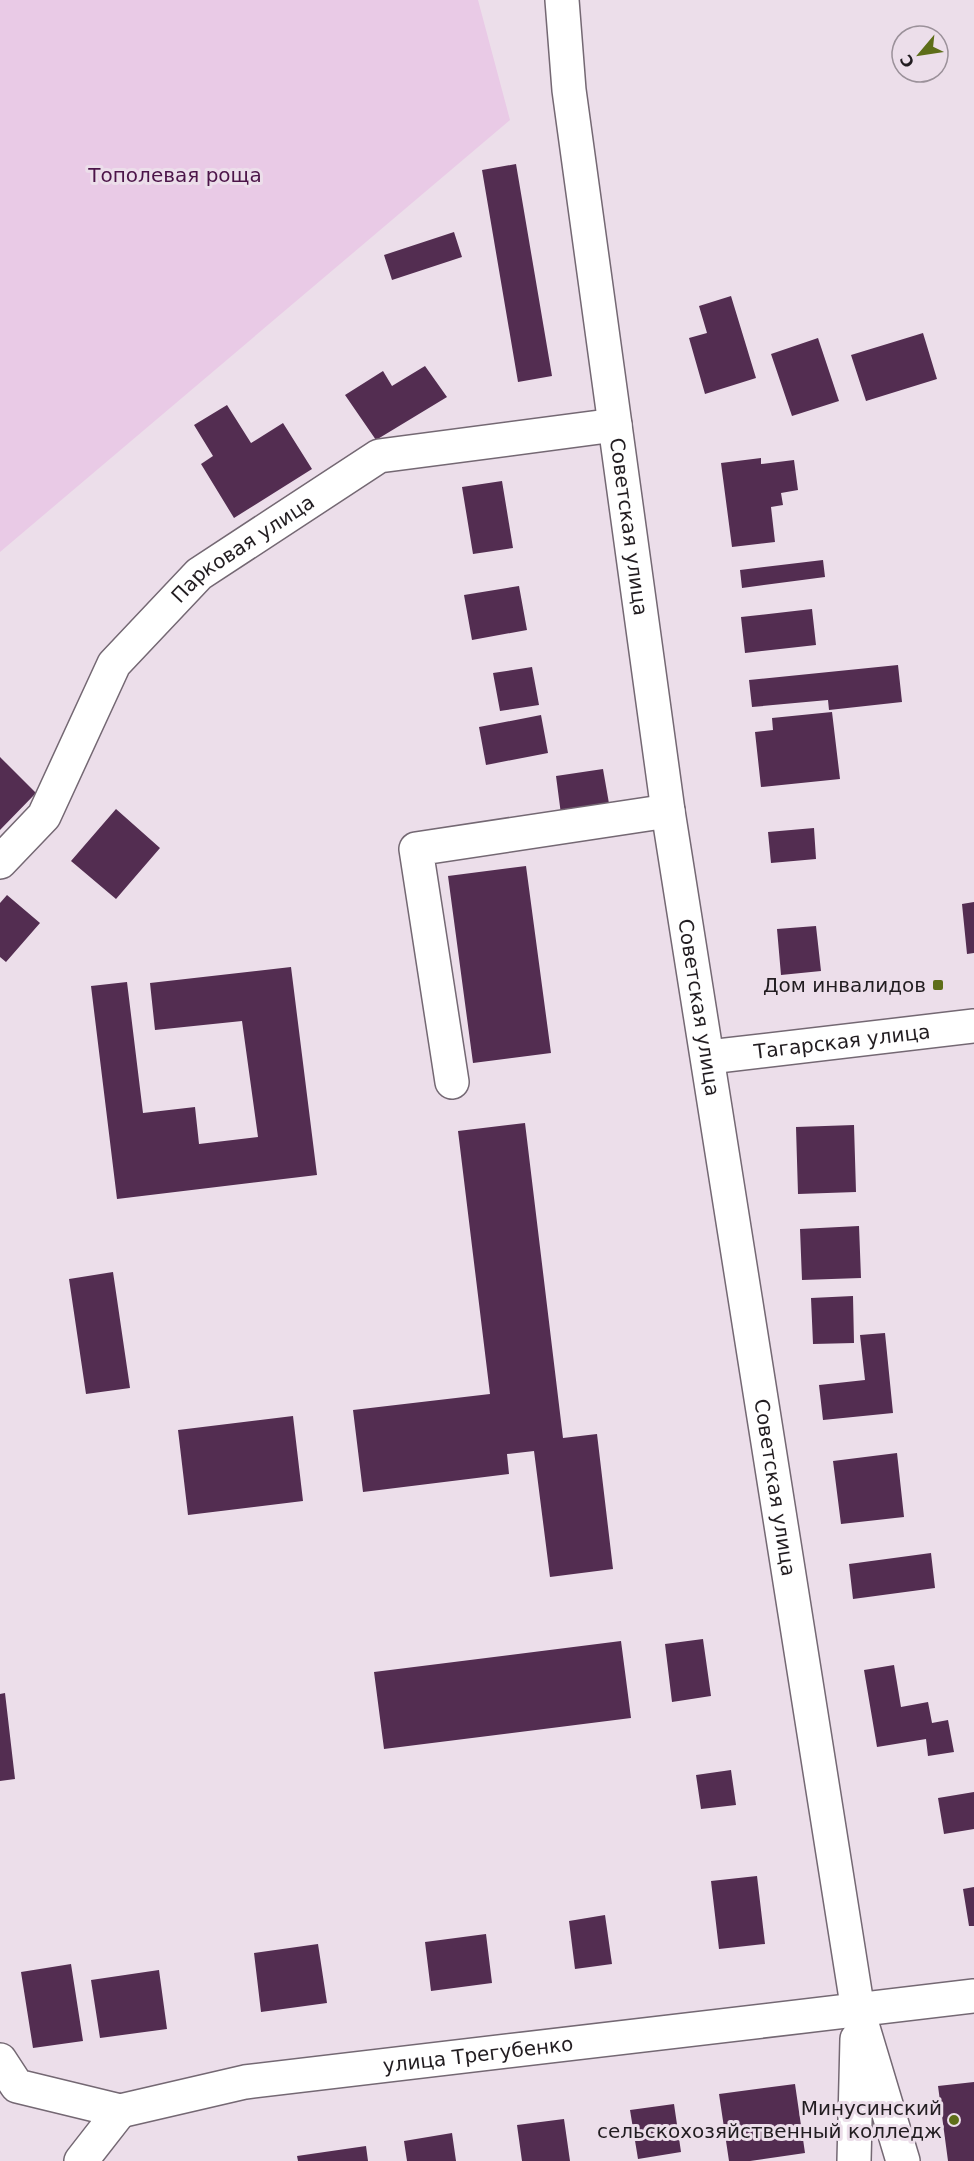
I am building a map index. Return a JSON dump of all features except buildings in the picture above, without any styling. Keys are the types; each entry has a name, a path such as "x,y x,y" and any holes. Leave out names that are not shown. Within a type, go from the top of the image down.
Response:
{"street":[{"name":"Советская улица","path":"562,0 569,90 668,811 709,1057 858,2011 903,2161"},
{"name":"Парковая улица","path":"0,862 44,816 114,664 199,574 379,456 615,425"},
{"path":"452,1082 416,849 668,811"},
{"name":"Тагарская улица","path":"709,1057 974,1026"},
{"name":"улица Трегубенко","path":"0,2060 18,2085 120,2111 245,2082 974,1996"},
{"name":"Советская улица","path":"854,2161 858,2011"},
{"path":"81,2161 120,2111"}],"green space":[{"name":"Тополевая роща","path":"0,0 478,0 510,120 0,552"}],"place":[{"name":"Дом инвалидов","path":"938,985"},
{"name":"Минусинский сельскохозяйственный колледж","path":"954,2120"}]}
